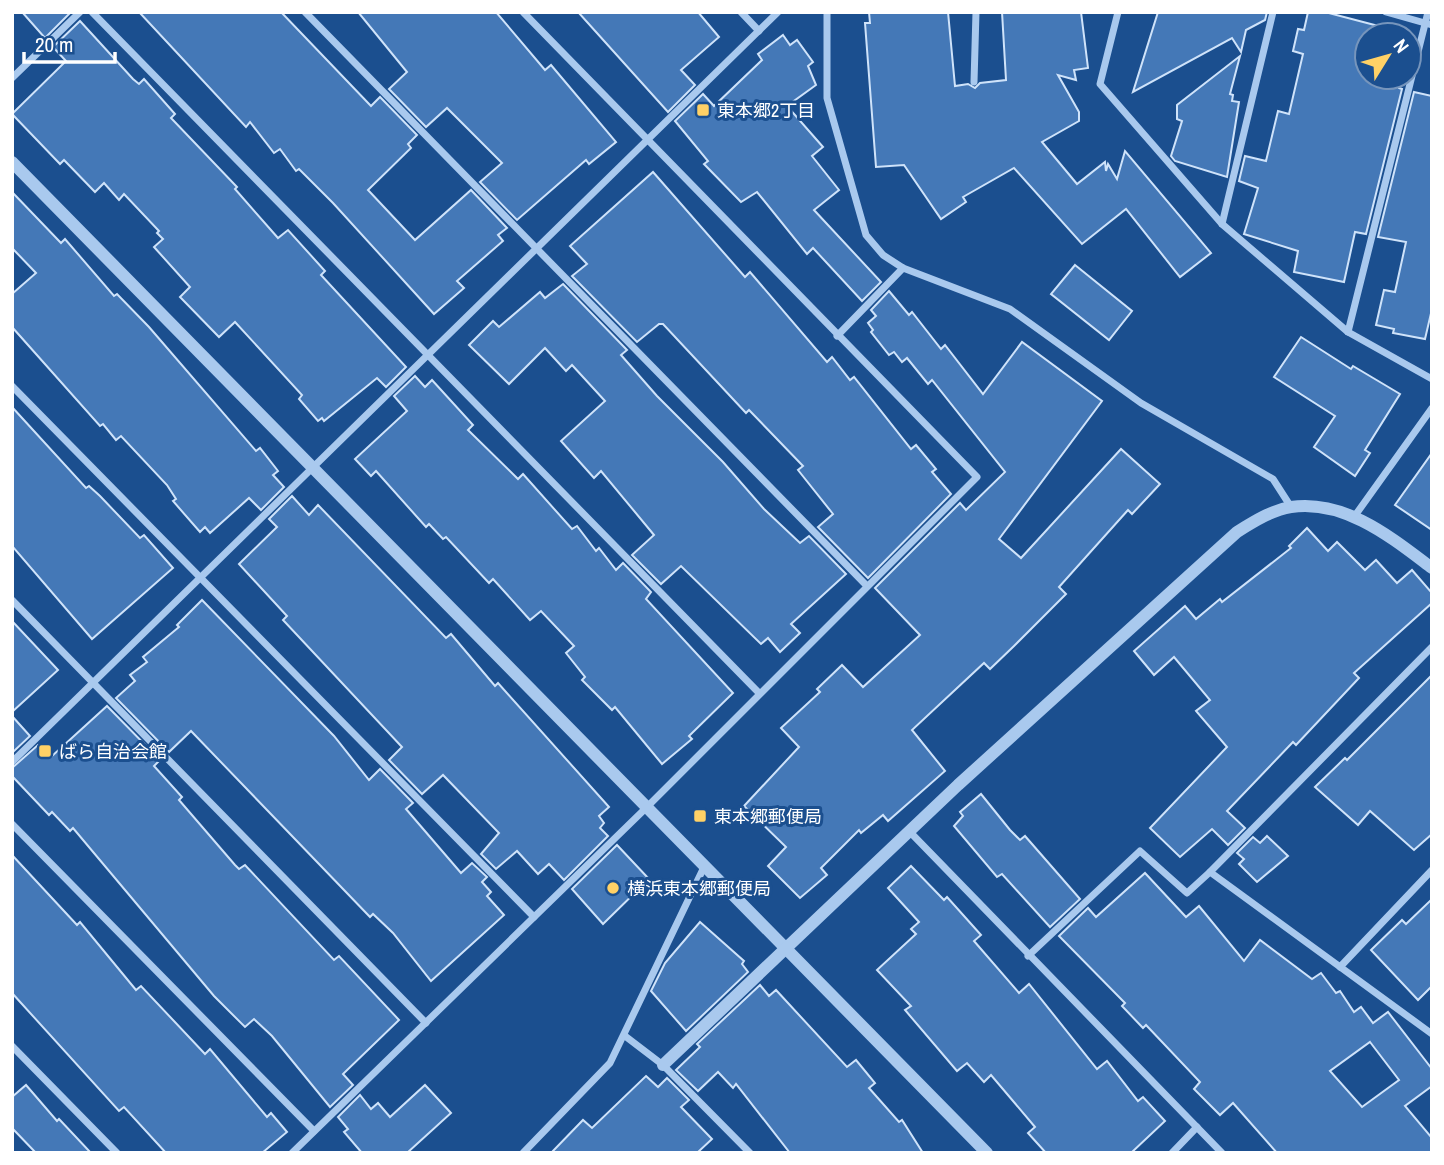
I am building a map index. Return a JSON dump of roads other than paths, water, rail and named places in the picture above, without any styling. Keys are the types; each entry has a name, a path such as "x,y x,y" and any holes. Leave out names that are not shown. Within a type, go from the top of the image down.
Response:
{"street":[{"path":"12,78 80,12"},
{"path":"92,12 759,693"},
{"path":"304,12 867,586"},
{"path":"292,1153 647,807 977,477 523,12"},
{"path":"741,12 759,31"},
{"path":"12,762 779,12"},
{"path":"827,12 827,98 866,235 883,255 903,268 1010,309 1141,403 1273,479 1291,507"},
{"path":"974,82 976,12"},
{"path":"1118,12 1100,84 1222,224 1348,332 1432,379"},
{"path":"1222,224 1273,12"},
{"path":"1385,12 1428,24"},
{"path":"1348,332 1428,24 1428,12"},
{"path":"12,162 987,1153"},
{"path":"837,336 903,268"},
{"path":"12,386 534,917"},
{"path":"1354,517 1432,408"},
{"path":"663,1065 910,832 1237,532 1263,517 1291,507 1354,517 1382,531 1432,568"},
{"path":"12,600 426,1023"},
{"path":"1028,956 1140,851 1187,893 1432,647"},
{"path":"12,824 314,1131"},
{"path":"910,832 1222,1153"},
{"path":"523,1153 610,1063 705,865"},
{"path":"1340,967 1432,870"},
{"path":"1209,872 1432,1034"},
{"path":"625,1036 663,1065 741,1149 750,1153"},
{"path":"12,1046 117,1153"},
{"path":"1172,1153 1197,1127"}],"place":[{"name":"東本郷2丁目","path":"703,110"},
{"name":"ばら自治会館","path":"45,751"},
{"name":"東本郷郵便局","path":"700,816"},
{"name":"横浜東本郷郵便局","path":"613,888"}]}
